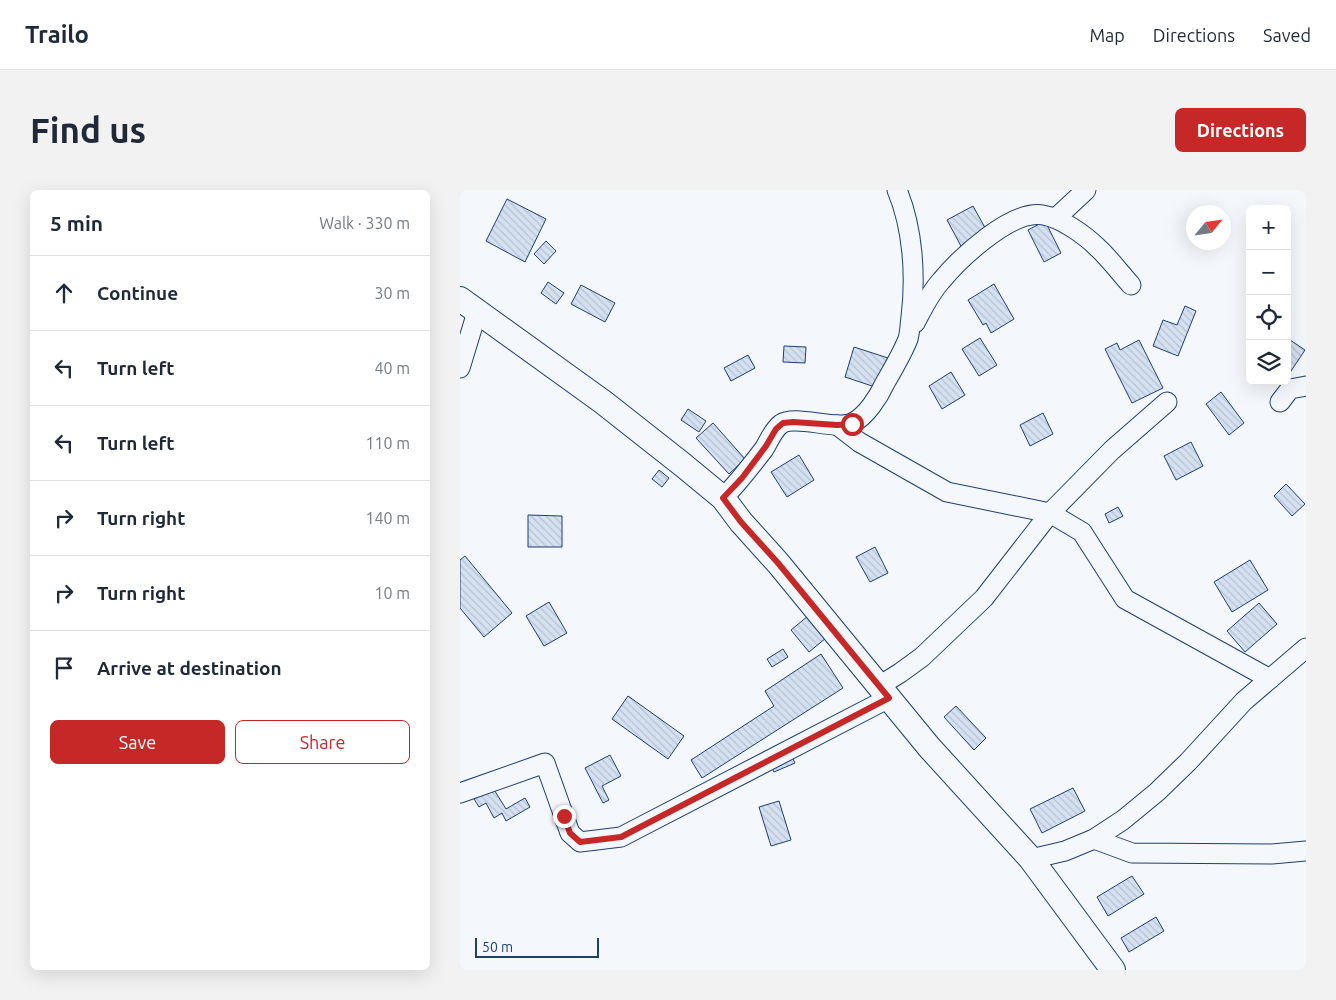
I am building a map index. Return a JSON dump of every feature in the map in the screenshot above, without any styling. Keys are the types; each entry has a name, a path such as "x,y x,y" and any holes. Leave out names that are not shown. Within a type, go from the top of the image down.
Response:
{"main road":[{"path":"469,306 603,402 723,498 929,746 1031,859 1113,970"}],"street":[{"path":"897,190 908,226 913,262 913,300 908,338"},
{"path":"1056,218 1086,190"},
{"path":"723,498 742,478 776,429 783,423 852,424 869,408 881,392 926,301 941,281 968,253 995,232 1029,214 1042,214 1056,218 1074,229 1098,248 1131,285"},
{"path":"460,368 469,306"},
{"path":"1280,402 1290,389 1306,386"},
{"path":"460,794 545,763 570,833 580,842 621,837 884,692 900,673 922,657 984,598 1050,513 1112,450 1167,402"},
{"path":"837,425 859,442 947,492 1050,513 1082,532 1126,599 1270,679"},
{"path":"1031,859 1065,851 1094,839 1123,820 1157,792 1188,762 1244,701 1306,648"},
{"path":"1094,839 1132,853 1272,854 1306,851"}],"building":[{"path":"507,199 546,219 525,262 486,241"},
{"path":"973,206 988,233 962,248 947,220"},
{"path":"1045,221 1061,253 1044,262 1028,230"},
{"path":"546,241 556,251 544,264 534,254"},
{"path":"548,282 564,293 556,304 541,293"},
{"path":"994,284 1014,319 991,333 986,323 983,325 968,300"},
{"path":"581,285 615,303 605,322 571,304"},
{"path":"1185,306 1196,311 1178,356 1153,346 1163,320 1177,325"},
{"path":"980,338 997,365 979,376 962,349"},
{"path":"1139,340 1163,388 1132,403 1105,349 1117,343 1120,350"},
{"path":"1291,341 1305,350 1291,371"},
{"path":"784,346 806,347 805,363 783,362"},
{"path":"854,347 888,358 878,388 845,377"},
{"path":"748,355 755,368 731,381 724,368"},
{"path":"951,372 965,395 942,409 929,386"},
{"path":"1221,392 1244,423 1229,435 1206,404"},
{"path":"688,409 706,421 699,432 681,420"},
{"path":"1043,413 1053,434 1030,446 1020,425"},
{"path":"713,423 745,459 729,474 696,438"},
{"path":"1191,442 1203,466 1176,480 1164,456"},
{"path":"799,455 814,480 787,497 771,472"},
{"path":"659,470 669,478 662,487 652,479"},
{"path":"1286,484 1305,504 1292,516 1274,496"},
{"path":"1118,507 1123,516 1109,523 1105,514"},
{"path":"528,515 562,516 562,547 528,547"},
{"path":"875,547 888,573 870,582 856,557"},
{"path":"465,556 512,613 484,637 460,608 460,560"},
{"path":"1250,560 1268,590 1232,612 1214,582"},
{"path":"549,602 567,633 544,646 526,616"},
{"path":"1259,603 1277,624 1245,652 1227,631"},
{"path":"808,616 826,638 809,652 791,630"},
{"path":"783,649 788,657 772,667 767,659"},
{"path":"821,654 843,688 702,778 691,760 774,706 765,691"},
{"path":"628,696 684,736 668,759 612,719"},
{"path":"956,706 986,738 974,750 944,717"},
{"path":"790,753 795,763 774,772 769,763"},
{"path":"610,755 621,776 602,786 609,800 603,803 585,768"},
{"path":"493,788 506,809 525,798 530,807 506,821 502,813 494,818 486,803 479,807 474,799"},
{"path":"1073,788 1085,811 1042,833 1030,809"},
{"path":"779,801 791,840 771,846 759,807"},
{"path":"1132,876 1144,894 1108,916 1097,897"},
{"path":"1156,917 1164,931 1129,952 1121,938"}],"route":[{"path":"564,816 570,833 580,842 621,837 889,698 723,498 742,478 776,429 783,423 852,424"}]}
